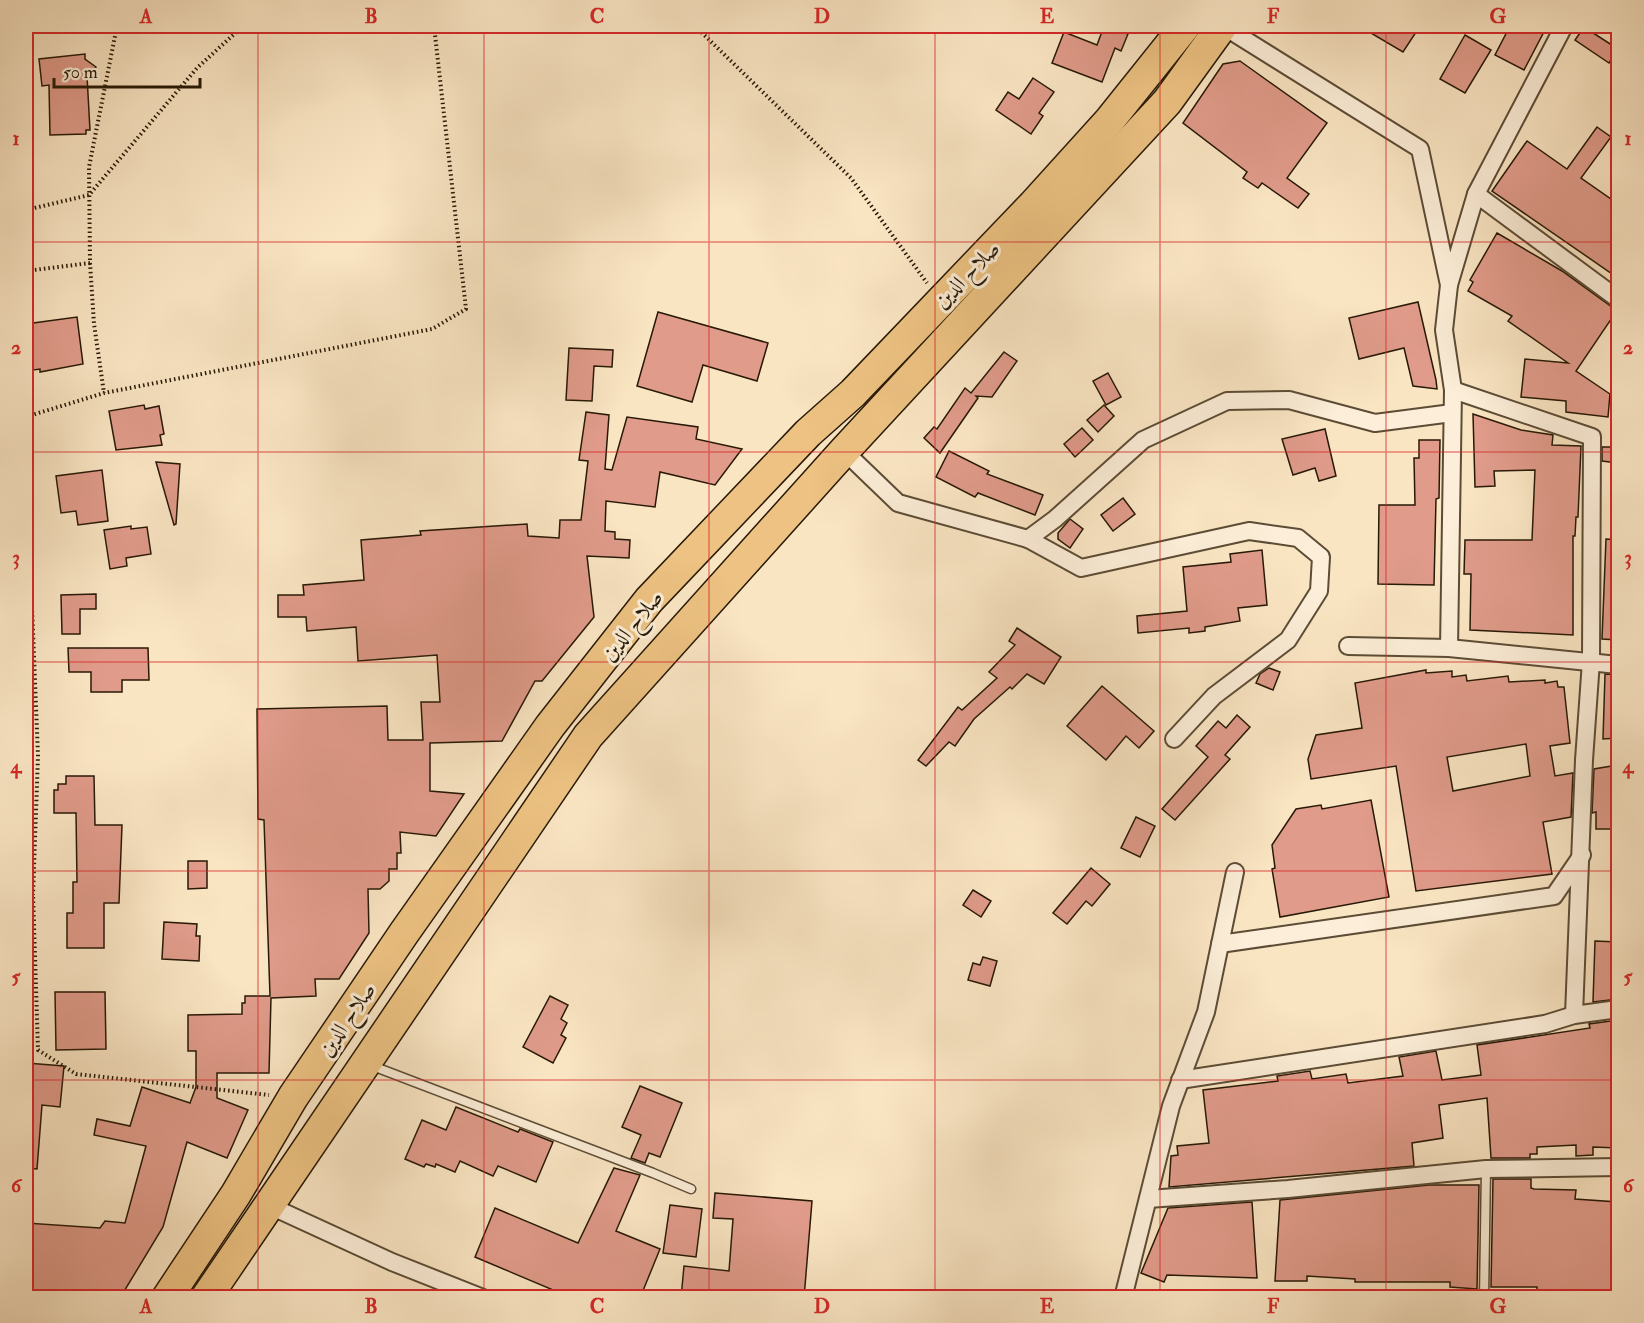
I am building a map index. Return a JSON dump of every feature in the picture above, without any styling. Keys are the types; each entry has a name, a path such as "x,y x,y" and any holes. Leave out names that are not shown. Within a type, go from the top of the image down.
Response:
{"highway":[{"name":"صلاح الدين","path":"167,1298 236,1194 293,1097 404,933 550,726 649,600 808,434 853,393 940,300 1033,206 1109,121 1185,26"},
{"name":"صلاح الدين","path":"206,1298 588,736 844,451 1167,102 1223,26"}],"street":[{"path":"1223,26 1420,150 1449,285"},
{"path":"1449,648 1453,390 1444,330 1449,285 1476,194 1564,26"},
{"path":"1476,194 1618,299"},
{"path":"1453,390 1592,437 1591,661 1584,760 1574,1015"},
{"path":"1028,539 1143,440 1227,401 1289,400 1375,423 1452,413"},
{"path":"844,451 898,502 1028,539 1081,568 1249,531 1298,538 1321,557 1319,591 1288,640 1214,696 1174,739"},
{"path":"1348,646 1449,648 1618,665"},
{"path":"1220,944 1554,896 1582,854"},
{"path":"1123,1298 1171,1106 1206,1012 1235,872"},
{"path":"1180,1080 1545,1024 1574,1015 1618,1009"},
{"path":"1148,1199 1288,1189 1486,1169 1618,1167"},
{"path":"268,1205 392,1262 483,1297"}],"lane":[{"path":"364,1063 691,1189"},
{"path":"1484,1298 1486,1169"}],"path":[{"path":"104,393 94,324 90,263 89,167 117,26"},
{"path":"26,210 89,195 197,68 243,26"},
{"path":"293,1097 76,1074 38,1050 33,895 38,756 26,457 32,415 104,393 432,329 466,309 434,26"},
{"path":"695,26 851,178 940,300"},
{"path":"26,270 90,263"},
{"path":"26,895 33,895"}],"building":[{"path":"1104,26 1128,34 1121,51 1115,48 1102,82 1052,63 1064,32 1097,45"},
{"path":"1359,26 1420,26 1403,52"},
{"path":"1510,26 1547,26 1524,70 1495,55"},
{"path":"1584,27 1618,49 1609,63 1575,40"},
{"path":"1465,35 1491,50 1465,93 1440,79"},
{"path":"85,54 85,59 96,67 87,76 90,130 86,130 86,134 50,135 49,85 42,86 39,59"},
{"path":"1240,61 1327,123 1287,178 1309,194 1298,208 1262,183 1258,188 1243,178 1247,172 1183,123 1223,64"},
{"path":"1033,78 1054,92 1039,113 1043,116 1031,134 996,110 1008,92 1019,99"},
{"path":"1597,127 1611,137 1581,178 1618,204 1618,278 1492,191 1527,141 1567,169"},
{"path":"1497,233 1562,271 1618,309 1576,371 1610,394 1608,417 1566,412 1566,401 1521,397 1525,359 1568,363 1508,321 1512,316 1468,291 1473,282 1470,280"},
{"path":"1418,302 1437,389 1413,386 1404,348 1359,359 1349,318"},
{"path":"658,312 768,343 757,381 703,365 692,402 637,386"},
{"path":"77,317 83,364 40,372 40,369 26,371 26,324"},
{"path":"569,348 613,350 612,367 594,366 592,401 566,400"},
{"path":"1004,352 1017,361 992,397 976,396 978,398 940,453 924,438 934,427 937,429 965,388 971,393"},
{"path":"1108,373 1121,397 1106,405 1093,381"},
{"path":"144,405 145,409 159,406 164,434 160,435 162,445 116,450 109,411"},
{"path":"1104,405 1114,416 1098,432 1087,420"},
{"path":"586,412 609,415 605,469 612,470 627,417 698,427 696,439 742,449 715,485 660,472 655,507 606,501 605,531 615,532 615,539 630,540 629,558 587,556 594,617 542,681 535,681 502,741 430,743 430,791 464,794 436,836 400,832 401,853 397,853 397,869 389,869 389,881 380,889 368,889 369,933 339,979 315,979 316,996 271,998 269,1073 217,1073 217,1098 248,1110 227,1158 187,1142 163,1227 120,1298 40,1298 26,1290 26,1223 100,1228 105,1221 125,1223 146,1146 94,1135 97,1119 130,1126 142,1087 190,1103 196,1087 196,1051 188,1051 188,1015 242,1014 242,1003 245,1003 245,996 270,996 264,820 258,819 257,709 387,706 388,740 423,740 421,702 440,702 437,655 358,661 356,627 307,631 306,617 278,617 278,595 304,595 303,585 364,580 361,540 421,535 420,531 527,524 528,536 559,538 560,520 581,520 588,461 579,460"},
{"path":"1473,414 1521,430 1553,435 1552,445 1581,446 1578,517 1576,517 1575,536 1573,536 1573,635 1470,630 1471,574 1464,574 1465,540 1532,540 1535,470 1494,471 1495,486 1475,487"},
{"path":"1082,428 1093,440 1075,457 1064,444"},
{"path":"1325,429 1336,476 1319,481 1315,468 1293,475 1282,439"},
{"path":"1419,440 1440,440 1434,585 1378,584 1379,505 1415,505 1414,458 1419,458"},
{"path":"1602,447 1618,447 1618,463 1602,461"},
{"path":"949,451 989,471 987,474 1043,495 1035,515 978,493 975,497 936,477"},
{"path":"156,462 180,464 176,524 174,525"},
{"path":"102,470 108,521 78,525 76,511 61,513 56,476"},
{"path":"1123,498 1135,514 1113,531 1101,515"},
{"path":"1070,519 1083,529 1070,548 1058,539 1058,533"},
{"path":"131,526 131,529 147,527 151,554 126,558 127,566 110,569 104,530"},
{"path":"1606,539 1618,540 1618,640 1602,639"},
{"path":"1262,550 1267,605 1238,608 1240,621 1205,627 1205,631 1189,633 1189,628 1138,633 1137,616 1187,611 1183,567 1231,562 1230,554"},
{"path":"96,594 96,609 80,609 80,634 62,634 61,595"},
{"path":"1017,628 1061,657 1044,684 1027,674 974,719 955,746 949,742 926,766 918,760 958,707 962,710 997,678 989,672 1015,645 1009,641"},
{"path":"68,648 148,648 149,680 122,680 122,692 91,692 91,672 69,672"},
{"path":"1269,668 1280,672 1273,690 1256,683 1260,674"},
{"path":"1426,670 1426,673 1452,671 1452,677 1466,675 1467,681 1508,676 1509,682 1557,681 1558,687 1564,687 1570,743 1550,746 1555,776 1573,773 1571,817 1543,822 1552,874 1416,891 1396,766 1311,779 1308,759 1316,735 1362,728 1355,683","holes":["1526,744 1530,776 1453,791 1447,757"]},
{"path":"1605,674 1618,675 1618,738 1603,739"},
{"path":"1102,686 1154,731 1139,748 1126,736 1106,760 1067,726"},
{"path":"1237,715 1250,727 1225,755 1230,759 1175,820 1162,809 1208,757 1196,746 1218,721 1226,728"},
{"path":"1618,765 1618,829 1596,829 1596,812 1592,813 1594,769"},
{"path":"66,776 94,776 95,825 122,825 119,903 104,903 104,948 67,948 67,913 73,913 73,882 77,882 76,813 54,813 54,790 58,790 58,784 66,784"},
{"path":"1371,800 1389,897 1280,917 1272,869 1275,868 1272,845 1296,809 1321,805 1322,809"},
{"path":"1136,817 1155,826 1140,857 1121,848"},
{"path":"188,861 207,861 207,888 188,889"},
{"path":"1091,868 1110,884 1092,906 1086,901 1067,924 1053,913"},
{"path":"973,890 991,901 981,917 963,905"},
{"path":"164,922 197,924 196,936 200,936 199,961 162,959"},
{"path":"1595,941 1618,942 1618,999 1593,1002"},
{"path":"983,957 997,961 990,986 968,980 973,963 980,965"},
{"path":"55,992 105,992 106,1049 56,1050"},
{"path":"550,996 568,1005 561,1019 567,1023 561,1035 566,1038 553,1063 523,1047"},
{"path":"1618,1020 1618,1148 1593,1147 1593,1155 1576,1156 1576,1145 1537,1147 1537,1154 1530,1154 1530,1158 1491,1158 1487,1098 1439,1105 1443,1138 1412,1143 1414,1166 1169,1187 1171,1156 1178,1155 1177,1146 1209,1143 1203,1090 1278,1081 1277,1076 1310,1071 1312,1079 1346,1074 1348,1083 1403,1076 1399,1057 1436,1051 1442,1080 1481,1075 1477,1045 1590,1028 1589,1024"},
{"path":"26,1063 64,1066 60,1107 42,1105 37,1169 26,1168"},
{"path":"640,1086 682,1103 660,1157 649,1153 645,1163 631,1158 641,1135 622,1127"},
{"path":"456,1107 518,1132 520,1129 553,1142 536,1182 498,1166 493,1176 460,1161 455,1172 436,1164 435,1167 426,1164 424,1167 405,1159 422,1120 446,1130"},
{"path":"614,1168 640,1175 616,1231 660,1249 640,1298 572,1298 475,1257 495,1208 578,1243"},
{"path":"1493,1179 1531,1179 1531,1188 1534,1189 1576,1190 1575,1199 1618,1202 1618,1298 1537,1291 1537,1287 1491,1287"},
{"path":"1429,1185 1479,1185 1477,1289 1450,1287 1450,1282 1355,1282 1355,1279 1307,1276 1307,1281 1275,1281 1280,1200"},
{"path":"715,1193 812,1201 804,1298 681,1298 684,1266 729,1271 733,1219 713,1218"},
{"path":"1252,1202 1257,1278 1167,1275 1164,1282 1141,1273 1168,1208"},
{"path":"670,1205 702,1209 696,1257 663,1253"}]}
